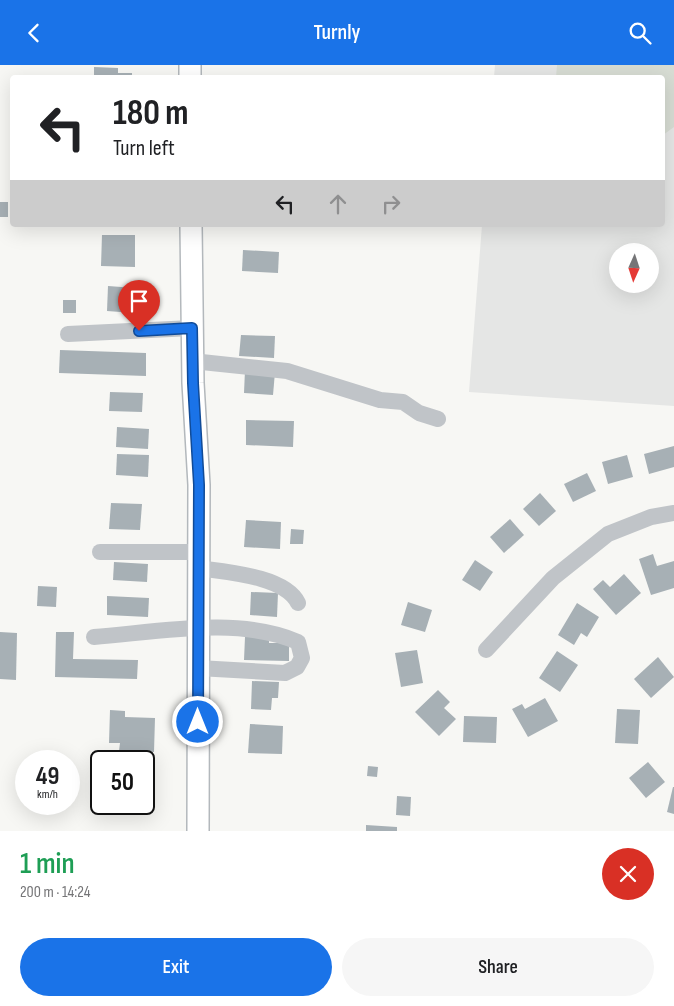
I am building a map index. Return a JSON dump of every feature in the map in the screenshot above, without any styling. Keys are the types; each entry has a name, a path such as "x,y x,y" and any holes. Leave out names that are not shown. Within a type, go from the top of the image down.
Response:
{"main road":[{"path":"191,227 192,361 199,485 198,831"}],"street":[{"path":"68,334 192,328"},
{"path":"192,361 287,371 380,400 403,402 419,413 438,419"},
{"path":"486,650 553,578 608,534 651,517 674,513"},
{"path":"100,552 198,560 251,575 294,595 298,603"},
{"path":"94,637 198,629 245,629 279,634 298,642 302,658 297,667 285,673 198,668"}],"shaded area":[{"path":"495,65 674,65 674,406 469,392 482,227 665,227 665,75 494,75"},
{"path":"557,65 674,65 674,127 665,134 665,75 556,75"}],"building":[{"path":"94,67 118,68 118,73 132,73 132,75 94,75"},
{"path":"0,202 8,202 8,217 0,217"},
{"path":"102,235 135,235 135,267 101,266"},
{"path":"243,250 279,252 278,273 242,271"},
{"path":"108,286 135,288 134,313 107,311"},
{"path":"63,300 76,300 76,313 63,313"},
{"path":"241,335 275,336 274,358 239,356"},
{"path":"60,350 146,353 146,376 59,373"},
{"path":"245,370 275,372 273,395 244,393"},
{"path":"110,392 143,393 142,412 109,411"},
{"path":"246,420 294,421 293,447 246,445"},
{"path":"117,427 149,429 148,449 116,447"},
{"path":"674,446 674,467 649,474 644,454"},
{"path":"117,454 149,455 148,477 116,475"},
{"path":"627,455 633,477 608,484 602,462"},
{"path":"587,473 596,491 573,502 564,484"},
{"path":"540,493 556,511 539,526 523,509"},
{"path":"111,503 142,504 140,530 109,529"},
{"path":"510,519 524,535 504,553 490,537"},
{"path":"246,520 281,522 280,549 244,547"},
{"path":"291,529 304,530 303,544 290,544"},
{"path":"653,554 657,566 674,561 674,588 651,595 639,559"},
{"path":"475,560 493,572 480,591 462,580"},
{"path":"114,562 148,564 147,582 113,580"},
{"path":"624,574 641,593 616,615 593,589 603,580 610,587"},
{"path":"38,586 57,587 56,607 37,606"},
{"path":"251,592 278,593 277,617 250,615"},
{"path":"107,596 149,598 148,617 107,615"},
{"path":"408,602 432,610 425,632 401,625"},
{"path":"577,603 599,617 587,637 581,633 574,645 558,635"},
{"path":"0,632 17,633 16,680 0,679"},
{"path":"56,632 74,632 73,659 138,660 137,679 55,677"},
{"path":"245,637 269,637 269,643 289,643 289,661 244,660"},
{"path":"417,650 423,683 401,687 395,653"},
{"path":"557,651 578,665 560,692 539,678"},
{"path":"658,657 674,677 651,698 634,679"},
{"path":"252,681 279,682 278,698 272,698 271,710 251,709"},
{"path":"438,690 450,702 444,708 456,719 439,736 415,712"},
{"path":"545,698 558,721 528,737 512,709 522,704 525,709"},
{"path":"617,709 640,710 638,744 615,743"},
{"path":"110,710 125,711 125,717 155,718 154,750 119,750 120,743 109,743"},
{"path":"464,716 497,717 496,743 463,742"},
{"path":"250,724 283,726 282,754 248,753"},
{"path":"648,762 665,782 646,798 629,778"},
{"path":"368,766 378,767 377,777 367,776"},
{"path":"674,787 674,814 667,812"},
{"path":"397,796 411,797 410,816 396,815"},
{"path":"366,825 397,827 397,831 366,831"}],"route":[{"path":"139,331 192,328 199,485 198,722"}]}
